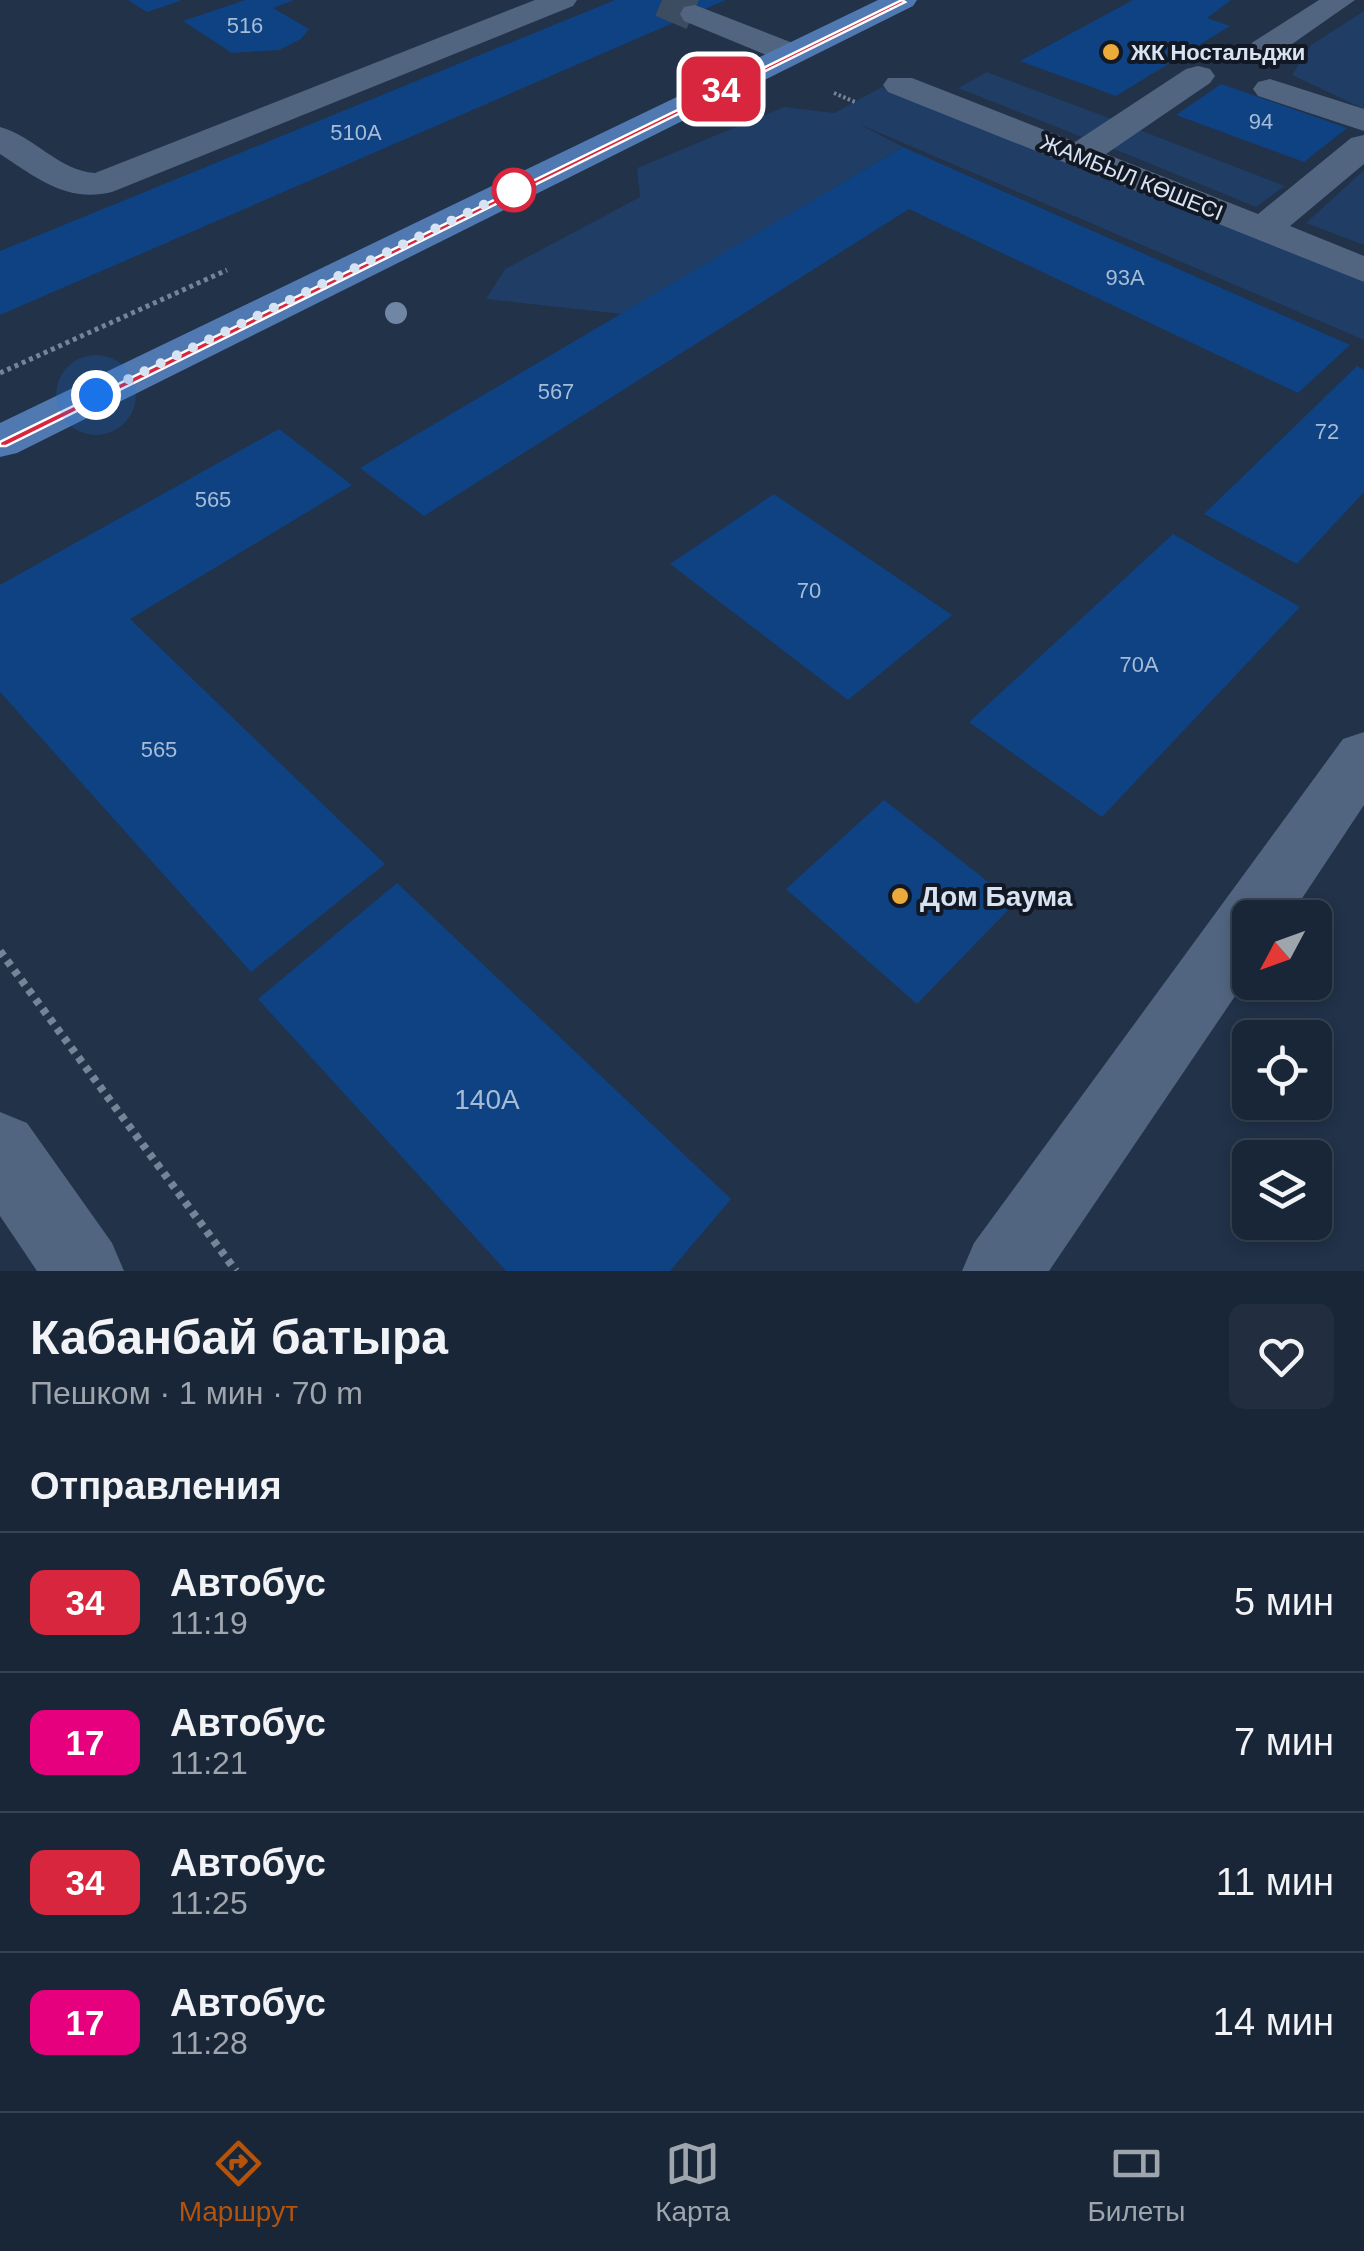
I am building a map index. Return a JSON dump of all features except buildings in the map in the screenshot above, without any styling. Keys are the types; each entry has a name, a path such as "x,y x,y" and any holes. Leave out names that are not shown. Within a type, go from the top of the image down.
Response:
{"main road":[{"path":"0,442 902,0"}],"street":[{"path":"0,138 70,182 98,184 562,0"},
{"path":"1264,48 1340,0"},
{"path":"695,14 792,54"},
{"path":"1079,156 1198,76"},
{"name":"ЖАМБЫЛ КӨШЕСІ","path":"928,86 1079,156 1364,270"},
{"path":"1270,89 1364,122"},
{"path":"1262,229 1364,146"},
{"path":"1263,900 1364,756"},
{"path":"1002,1271 1232,944"},
{"path":"0,1150 84,1271"}],"path":[{"path":"0,950 236,1271"}],"shaded area":[{"path":"1364,11 1364,109 1292,75 1311,45"},
{"path":"987,72 1117,121 1087,139 958,88"},
{"path":"882,87 1364,282 1364,340 859,124 903,147 622,314 486,299 505,269 640,197 637,168 784,107 834,113"},
{"path":"1137,129 1285,186 1256,207 1109,147"},
{"path":"1364,170 1364,245 1306,223"}],"tunnel":[{"path":"662,0 695,14"}],"bus line":[{"name":"34","path":"0,442 902,0"}],"place":[{"name":"ЖК Ностальджи","path":"1111,52"},
{"name":"Дом Баума","path":"900,896"}],"route":[{"path":"96,395 514,190"}]}
